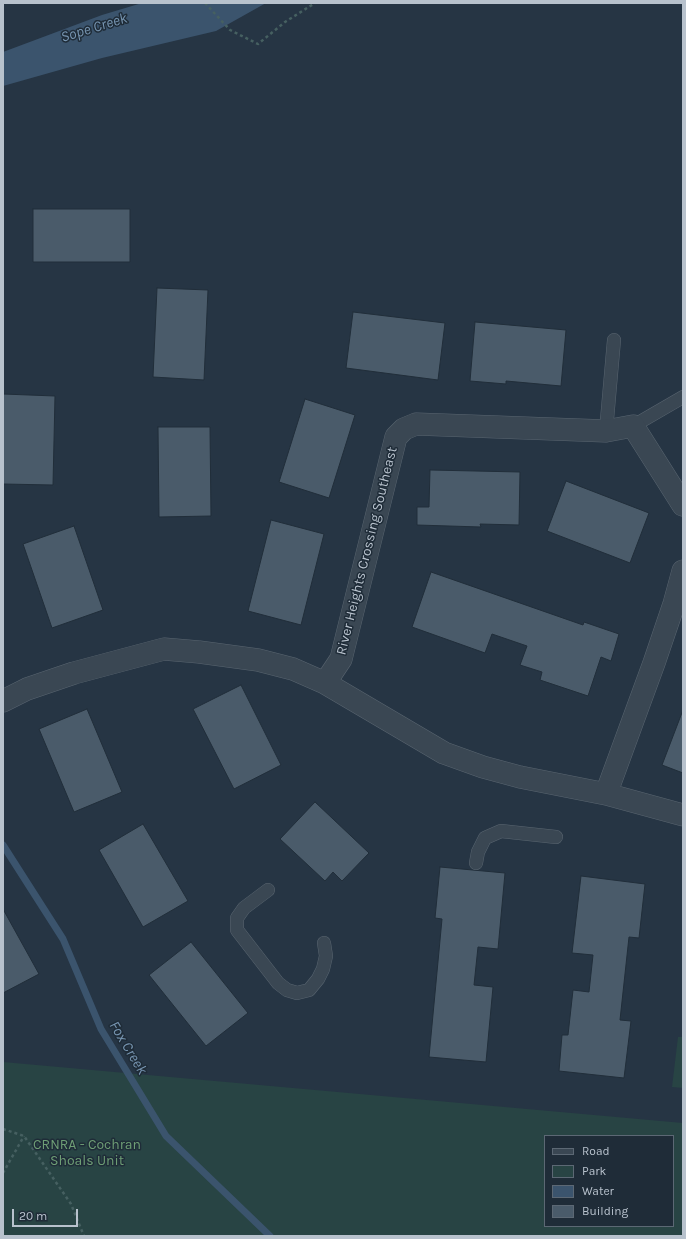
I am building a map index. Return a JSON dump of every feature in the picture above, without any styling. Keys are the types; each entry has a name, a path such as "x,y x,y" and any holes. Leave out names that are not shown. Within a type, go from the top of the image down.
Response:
{"street":[{"name":"River Heights Crossing Southeast","path":"325,683 341,659 396,437 404,429 416,424 606,431 633,426"},
{"path":"633,426 683,505"},
{"path":"606,794 654,663 674,604 683,571"},
{"path":"3,701 27,689 74,673 164,650 199,652 258,660 293,669 325,683 444,753 483,767 520,777 606,794 683,815"}],"lane":[{"path":"606,431 614,340"},
{"path":"633,426 683,397"},
{"path":"476,863 478,852 485,838 501,831 556,836"},
{"path":"268,890 244,908 237,918 237,930 278,983 287,990 297,993 308,990 318,979 324,969 326,956 324,943"}],"path":[{"path":"205,3 230,30 258,44 285,22 315,3"},
{"path":"3,1129 24,1136 71,1204 84,1236"},
{"path":"3,1173 24,1136"}],"green space":[{"path":"678,1037 683,1037 683,1088 672,1087"},
{"name":"CRNRA - Cochran Shoals Unit","path":"3,1062 683,1123 683,1236 3,1236"}],"water":[{"name":"Sope Creek","path":"142,3 266,3 216,31 102,58 3,86 3,52 102,15"}],"building":[{"path":"33,209 130,209 130,262 33,262"},
{"path":"157,288 208,290 204,380 153,377"},
{"path":"353,312 445,323 438,380 346,368"},
{"path":"475,322 566,330 561,386 506,381 506,384 470,381"},
{"path":"3,394 55,396 53,485 3,484"},
{"path":"305,399 355,415 329,498 279,482"},
{"path":"158,427 210,427 211,516 159,517"},
{"path":"430,470 520,472 519,525 480,524 481,527 417,525 417,507 429,507"},
{"path":"566,481 649,513 630,563 547,531"},
{"path":"271,520 324,534 301,625 248,611"},
{"path":"74,526 103,610 52,628 23,544"},
{"path":"431,572 583,625 584,622 619,634 611,661 601,657 588,696 540,680 542,672 520,665 527,646 492,634 485,653 412,627"},
{"path":"241,685 281,765 234,789 193,709"},
{"path":"87,709 122,792 74,812 39,729"},
{"path":"683,710 683,773 662,765"},
{"path":"315,802 369,853 342,881 333,872 325,881 280,839"},
{"path":"143,824 188,901 143,927 99,850"},
{"path":"440,867 505,873 498,949 478,947 474,985 493,987 486,1062 429,1057 442,919 435,918"},
{"path":"581,876 645,884 639,938 629,937 620,1020 631,1021 624,1078 559,1071 562,1035 568,1035 573,990 589,992 593,955 572,953"},
{"path":"3,909 39,974 3,993"},
{"path":"191,942 248,1013 206,1046 149,975"}],"waterway":[{"name":"Fox Creek","path":"3,845 63,939 101,1029 166,1136 270,1236"}]}
